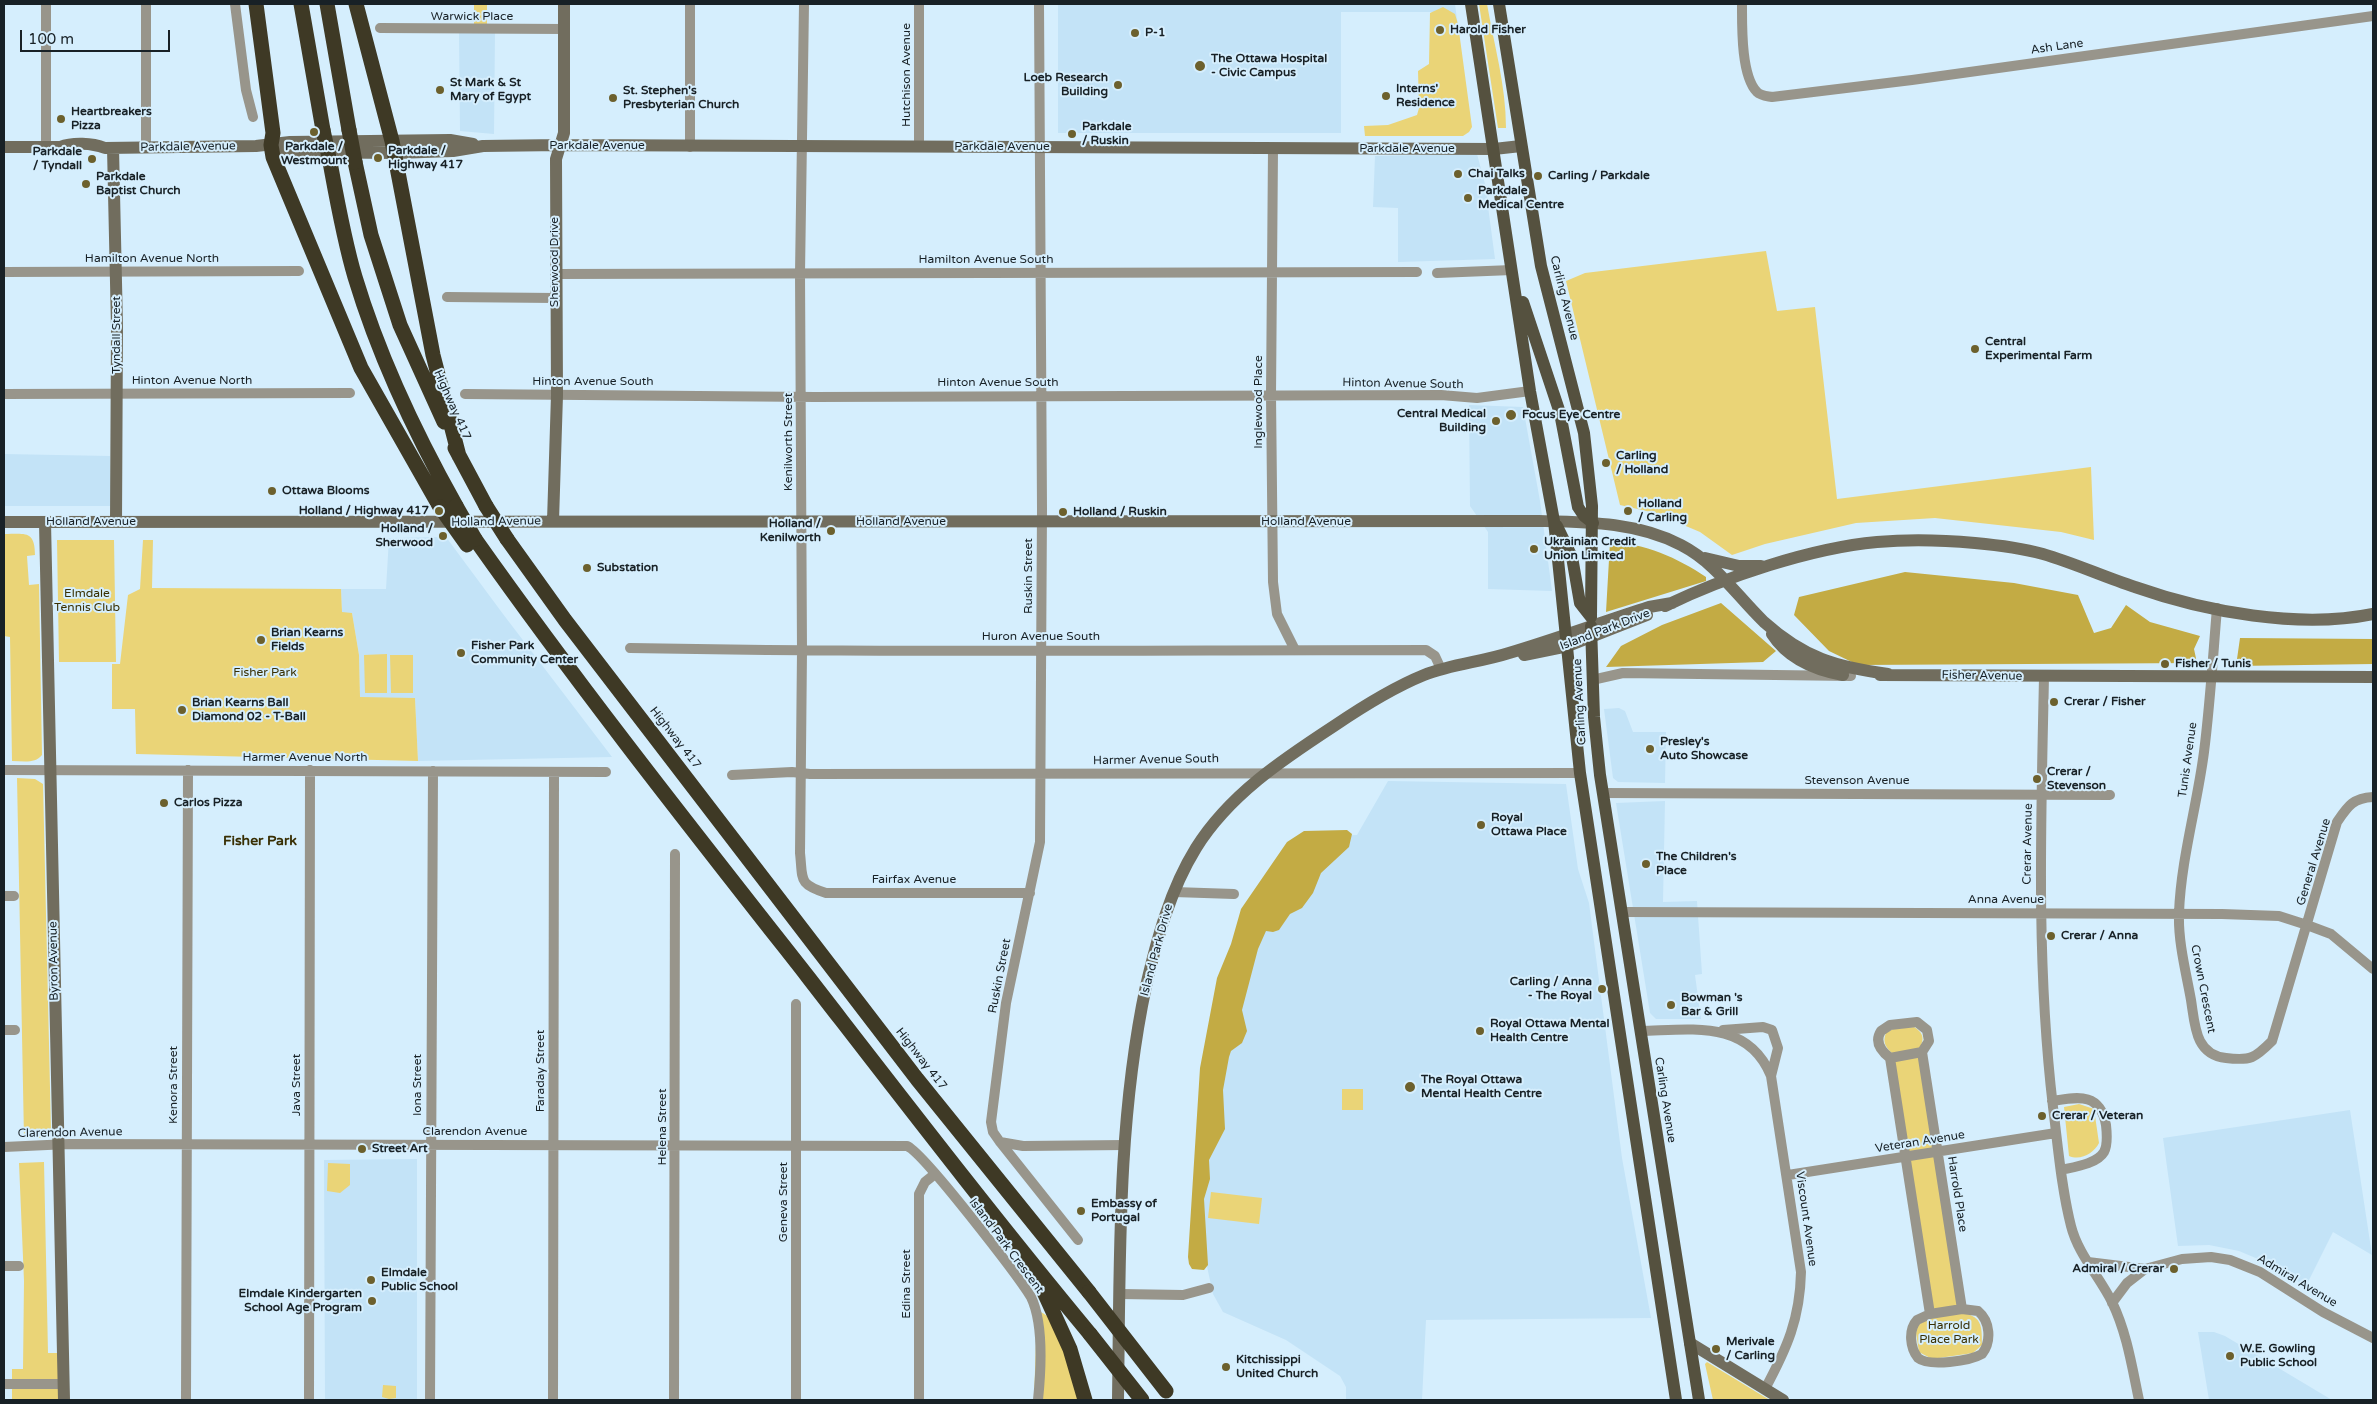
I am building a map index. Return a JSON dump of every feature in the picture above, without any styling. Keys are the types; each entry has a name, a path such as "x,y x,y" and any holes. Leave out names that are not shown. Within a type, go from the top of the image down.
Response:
{"highway":[{"path":"256,4 273,133 271,145 273,157 361,368 448,506 471,542 1026,1256 1142,1400"},
{"path":"301,4 323,130 355,276 371,324 404,409 448,506"},
{"name":"Highway 417","path":"327,4 355,162 371,234 400,325 459,456 486,506 506,539 560,613 911,1071 1089,1292 1169,1396"},
{"path":"356,4 393,147 433,355 459,456"},
{"path":"1026,1256 1070,1349 1084,1400"}],"main road":[{"name":"Carling Avenue","path":"1471,4 1530,391 1554,521 1568,641 1580,773 1676,1400"},
{"name":"Carling Avenue","path":"1498,4 1546,292 1575,393 1584,432 1593,523 1591,627 1596,746 1699,1400"},
{"path":"1512,270 1560,413 1578,507 1584,516 1593,523"},
{"path":"1554,521 1570,549 1577,578 1580,603 1591,627"},
{"path":"1598,894 1619,891"}],"street":[{"path":"46,4 46,147"},
{"path":"146,4 146,148"},
{"path":"235,4 246,90 253,116"},
{"name":"Sherwood Drive","path":"553,521 556,395 556,159 564,133 564,4"},
{"path":"690,4 690,146"},
{"name":"Kenilworth Street","path":"802,880 800,853 802,397 800,273 804,4"},
{"name":"Hutchison Avenue","path":"920,4 920,147"},
{"name":"Ruskin Street","path":"1040,4 1039,272 1042,523 1040,842 1006,1004 991,1122 993,1132 1000,1142 1078,1240"},
{"name":"Ash Lane","path":"1742,4 1742,33 1750,82 1761,95 1772,97 2373,16"},
{"name":"Warwick Place","path":"380,28 564,29"},
{"name":"Parkdale Avenue","path":"4,147 60,147 68,151 94,152 109,148 271,145 290,142 393,147 450,140 483,146 1273,150 1494,149 1521,146"},
{"name":"Tyndall Street","path":"109,148 116,272 118,394 116,522"},
{"name":"Inglewood Place","path":"1273,150 1271,395 1273,582 1278,614 1295,650"},
{"path":"1437,273 1512,270"},
{"name":"Hamilton Avenue North","path":"4,272 299,271"},
{"name":"Hamilton Avenue South","path":"555,274 1417,272"},
{"path":"446,297 555,298"},
{"name":"Hinton Avenue South","path":"465,394 802,397 1441,395 1472,398 1530,391"},
{"name":"Hinton Avenue North","path":"4,394 350,394"},
{"name":"Holland Avenue","path":"4,522 553,521 1042,523 1554,521 1593,523 1624,526 1649,532 1681,545 1700,557 1727,581 1764,621 1801,649 1821,660 1848,668 1888,674"},
{"name":"Byron Avenue","path":"45,522 64,1400"},
{"path":"1700,557 1739,566 1770,566 1824,551 1878,542 1949,541 1976,543 2042,554 2145,590 2216,608 2278,618 2328,619 2373,614"},
{"name":"Island Park Drive","path":"1118,1400 1125,1145 1129,1083 1139,1020 1155,951 1174,892 1192,854 1217,818 1244,791 1302,746 1381,696 1417,678 1441,669 1506,654 1526,655 1568,641 1591,627 1627,624 1672,603 1770,566"},
{"name":"Tunis Avenue","path":"2179,914 2184,861 2204,752 2216,608"},
{"name":"Holland Avenue","path":"1764,621 1775,639 1797,658 1816,668 1851,676"},
{"name":"Huron Avenue South","path":"630,648 802,651 1042,649 1430,651 1435,656 1441,669"},
{"name":"Fisher Avenue","path":"1592,680 1624,673 1851,676 1888,674 2373,676"},
{"name":"Crerar Avenue","path":"2044,676 2040,913 2042,924 2046,1054 2056,1133 2071,1225 2077,1244 2112,1303 2126,1339 2139,1400"},
{"name":"Harmer Avenue North","path":"4,770 606,772"},
{"name":"Kenora Street","path":"186,1400 188,770"},
{"name":"Java Street","path":"310,770 310,1400"},
{"name":"Iona Street","path":"430,1400 433,771"},
{"name":"Faraday Street","path":"553,1400 554,772"},
{"name":"Harmer Avenue South","path":"732,775 801,772 1040,774 1269,772 1580,773"},
{"name":"Stevenson Avenue","path":"1603,793 2110,795"},
{"name":"General Avenue","path":"2307,925 2337,822 2345,809 2357,799 2373,798"},
{"name":"Helena Street","path":"674,1400 675,854"},
{"name":"Fairfax Avenue","path":"802,880 807,886 826,893 1030,893"},
{"path":"1174,892 1234,894"},
{"name":"Anna Avenue","path":"1622,912 2040,913 2278,916 2331,934 2373,969"},
{"name":"Crown Crescent","path":"2179,914 2181,940 2200,1040 2205,1049 2216,1057 2243,1060 2260,1054 2272,1041 2307,925"},
{"name":"Geneva Street","path":"796,1004 796,1400"},
{"name":"Harrold Place","path":"1930,1314 1890,1058 1879,1046 1878,1041 1881,1030 1890,1025 1911,1022 1922,1025 1927,1030 1929,1041 1922,1052 1962,1309"},
{"name":"Viscount Avenue","path":"1641,1031 1717,1031 1763,1027 1772,1030 1778,1048 1771,1076"},
{"path":"4,1030 15,1030"},
{"name":"Viscount Avenue","path":"1717,1031 1739,1038 1752,1048 1763,1059 1771,1076 1801,1259 1800,1302 1788,1345 1764,1389"},
{"path":"1890,1058 1922,1052"},
{"path":"2052,1101 2077,1097 2090,1099 2099,1107 2104,1117 2107,1136 2104,1153 2086,1163 2061,1170"},
{"name":"Veteran Avenue","path":"1788,1175 2056,1133"},
{"path":"1000,1142 1023,1146 1125,1145"},
{"name":"Clarendon Avenue","path":"4,1147 58,1145 907,1146 914,1150 935,1174"},
{"name":"Edina Street","path":"919,1400 920,1194 925,1182 935,1174"},
{"name":"Island Park Crescent","path":"935,1174 1026,1289 1034,1304 1040,1343 1038,1400"},
{"name":"Admiral Avenue","path":"2088,1262 2145,1269 2182,1259 2211,1257 2230,1260 2260,1272 2322,1312 2373,1338"},
{"path":"4,1266 19,1266"},
{"name":"Admiral Avenue","path":"2112,1303 2127,1283 2145,1269"},
{"path":"1121,1294 1173,1296 1209,1288"},
{"path":"1962,1309 1978,1311 1986,1322 1988,1341 1985,1350 1978,1356 1930,1364 1921,1361 1915,1355 1911,1334 1917,1320 1930,1314 1962,1309"},
{"path":"1690,1342 1783,1400"},
{"path":"4,1384 63,1384"}],"shaded area":[{"name":"The Ottawa Hospital - Civic Campus","path":"1058,4 1455,4 1470,121 1433,12 1341,12 1341,133 1058,133"},
{"path":"459,32 495,32 494,134 460,131"},
{"path":"1477,154 1485,184 1495,259 1398,262 1398,208 1373,207 1375,156"},
{"path":"1469,405 1523,407 1540,501 1552,591 1488,589 1488,532 1470,506"},
{"path":"4,454 110,456 112,506 4,506"},
{"path":"446,537 612,757 418,761 415,698 360,698 359,655 352,613 342,613 341,589 386,589 389,538"},
{"path":"1610,542 1635,545 1660,553 1695,570 1706,577 1706,581 1606,612"},
{"path":"1905,572 2014,583 2078,595 2094,633 2111,628 2126,605 2150,622 2200,636 2194,649 2197,663 1858,665 1829,651 1794,615 1799,597"},
{"path":"1721,603 1776,651 1763,662 1606,667 1621,646 1662,625"},
{"path":"2240,638 2373,639 2373,664 2236,666"},
{"path":"1619,708 1625,711 1633,732 1666,732 1665,783 1618,782 1613,778 1604,709"},
{"name":"The Royal Ottawa Mental Health Centre","path":"1388,781 1566,784 1578,869 1589,903 1622,1158 1651,1318 1426,1320 1422,1400 1346,1400 1346,1387 1340,1376 1286,1340 1223,1312 1213,1294 1201,1239 1211,1033 1301,837 1357,835"},
{"path":"1665,801 1663,902 1697,901 1702,974 1695,975 1701,1019 1656,1019 1650,1013 1616,803"},
{"path":"1347,830 1352,834 1349,847 1321,873 1313,893 1302,908 1290,914 1279,930 1273,932 1266,931 1258,949 1242,1010 1247,1031 1242,1043 1231,1051 1229,1057 1223,1090 1225,1129 1209,1160 1210,1179 1204,1199 1208,1265 1204,1270 1192,1269 1188,1257 1200,1068 1217,978 1231,944 1241,909 1287,842 1304,831"},
{"path":"2350,1110 2372,1255 2333,1232 2306,1286 2258,1259 2239,1251 2209,1245 2178,1246 2163,1138"},
{"name":"Elmdale Public School","path":"417,1159 417,1400 325,1400 324,1160"},
{"name":"W.E. Gowling Public School","path":"2198,1332 2214,1332 2225,1336 2332,1400 2209,1400"}],"green space":[{"path":"474,4 487,4 487,29 474,29"},
{"path":"1479,4 1487,4 1502,81 1506,128 1498,128"},
{"path":"1443,7 1455,14 1458,24 1472,127 1469,132 1463,136 1365,136 1364,126 1388,125 1417,115 1419,108 1418,71 1429,64 1430,13"},
{"path":"1766,251 1777,311 1815,307 1837,499 2091,467 2094,540 2061,532 1935,518 1856,523 1765,544 1732,555 1700,532 1655,513 1620,505 1566,281 1585,273"},
{"path":"4,534 23,534 31,537 35,547 35,555 27,556 29,585 39,584 42,755 36,760 28,761 12,761 10,637 4,636"},
{"name":"Elmdale Tennis Club","path":"57,540 114,540 116,662 59,662"},
{"name":"Fisher Park","path":"143,540 153,540 152,588 341,589 342,612 352,613 359,655 360,697 415,698 418,761 136,754 135,709 112,709 112,664 120,664 128,595 140,589"},
{"path":"387,654 387,693 365,693 364,655"},
{"path":"390,655 413,655 413,693 391,693"},
{"path":"17,778 35,779 43,784 51,1131 46,1138 24,1138"},
{"name":"Harrold Place Park","path":"1914,1027 1919,1030 1922,1037 1921,1045 1959,1312 1976,1319 1981,1326 1982,1332 1982,1345 1973,1353 1932,1359 1919,1352 1916,1333 1918,1325 1932,1317 1893,1054 1887,1047 1884,1039 1886,1033 1893,1029"},
{"path":"1342,1089 1363,1089 1363,1110 1342,1110"},
{"path":"2079,1104 2094,1109 2099,1143 2087,1155 2074,1157 2069,1156 2064,1107"},
{"path":"44,1162 48,1353 59,1353 60,1400 12,1400 12,1369 23,1369 24,1281 19,1163"},
{"path":"328,1163 350,1164 350,1185 340,1193 327,1191"},
{"path":"1211,1192 1262,1198 1259,1224 1208,1218"},
{"path":"1033,1308 1047,1316 1058,1334 1067,1356 1079,1400 1034,1400 1036,1340"},
{"path":"1707,1362 1770,1400 1713,1400 1705,1364"},
{"path":"383,1385 396,1386 396,1398 382,1397"}],"place":[{"name":"Harold Fisher","path":"1440,30"},
{"name":"P-1","path":"1135,33"},
{"name":"The Ottawa Hospital - Civic Campus","path":"1200,66"},
{"name":"Loeb Research Building","path":"1118,85"},
{"name":"St Mark & St Mary of Egypt","path":"440,90"},
{"name":"Interns' Residence","path":"1386,96"},
{"name":"St. Stephen's Presbyterian Church","path":"613,98"},
{"name":"Heartbreakers Pizza","path":"61,119"},
{"name":"Parkdale / Westmount","path":"314,132"},
{"name":"Parkdale / Ruskin","path":"1072,134"},
{"name":"Parkdale / Highway 417","path":"378,158"},
{"name":"Parkdale / Tyndall","path":"92,159"},
{"name":"Chai Talks","path":"1458,174"},
{"name":"Carling / Parkdale","path":"1538,176"},
{"name":"Parkdale Baptist Church","path":"86,184"},
{"name":"Parkdale Medical Centre","path":"1468,198"},
{"name":"Central Experimental Farm","path":"1975,349"},
{"name":"Focus Eye Centre","path":"1511,415"},
{"name":"Central Medical Building","path":"1496,421"},
{"name":"Carling / Holland","path":"1606,463"},
{"name":"Ottawa Blooms","path":"272,491"},
{"name":"Holland / Highway 417","path":"439,511"},
{"name":"Holland / Carling","path":"1628,511"},
{"name":"Holland / Ruskin","path":"1063,512"},
{"name":"Holland / Kenilworth","path":"831,531"},
{"name":"Holland / Sherwood","path":"443,536"},
{"name":"Ukrainian Credit Union Limited","path":"1534,549"},
{"name":"Substation","path":"587,568"},
{"name":"Brian Kearns Fields","path":"261,640"},
{"name":"Fisher Park Community Center","path":"461,653"},
{"name":"Fisher / Tunis","path":"2165,664"},
{"name":"Crerar / Fisher","path":"2054,702"},
{"name":"Brian Kearns Ball Diamond 02 - T-Ball","path":"182,710"},
{"name":"Presley's Auto Showcase","path":"1650,749"},
{"name":"Crerar / Stevenson","path":"2037,779"},
{"name":"Carlos Pizza","path":"164,803"},
{"name":"Royal Ottawa Place","path":"1481,825"},
{"name":"The Children's Place","path":"1646,864"},
{"name":"Crerar / Anna","path":"2051,936"},
{"name":"Carling / Anna - The Royal","path":"1602,989"},
{"name":"Bowman 's Bar & Grill","path":"1671,1005"},
{"name":"Royal Ottawa Mental Health Centre","path":"1480,1031"},
{"name":"The Royal Ottawa Mental Health Centre","path":"1410,1087"},
{"name":"Crerar / Veteran","path":"2042,1116"},
{"name":"Street Art","path":"362,1149"},
{"name":"Embassy of Portugal","path":"1081,1211"},
{"name":"Admiral / Crerar","path":"2174,1269"},
{"name":"Elmdale Public School","path":"371,1280"},
{"name":"Elmdale Kindergarten School Age Program","path":"372,1301"},
{"name":"Merivale / Carling","path":"1716,1349"},
{"name":"W.E. Gowling Public School","path":"2230,1356"},
{"name":"Kitchissippi United Church","path":"1226,1367"}],"district":[{"name":"Fisher Park","path":"260,841"}]}
